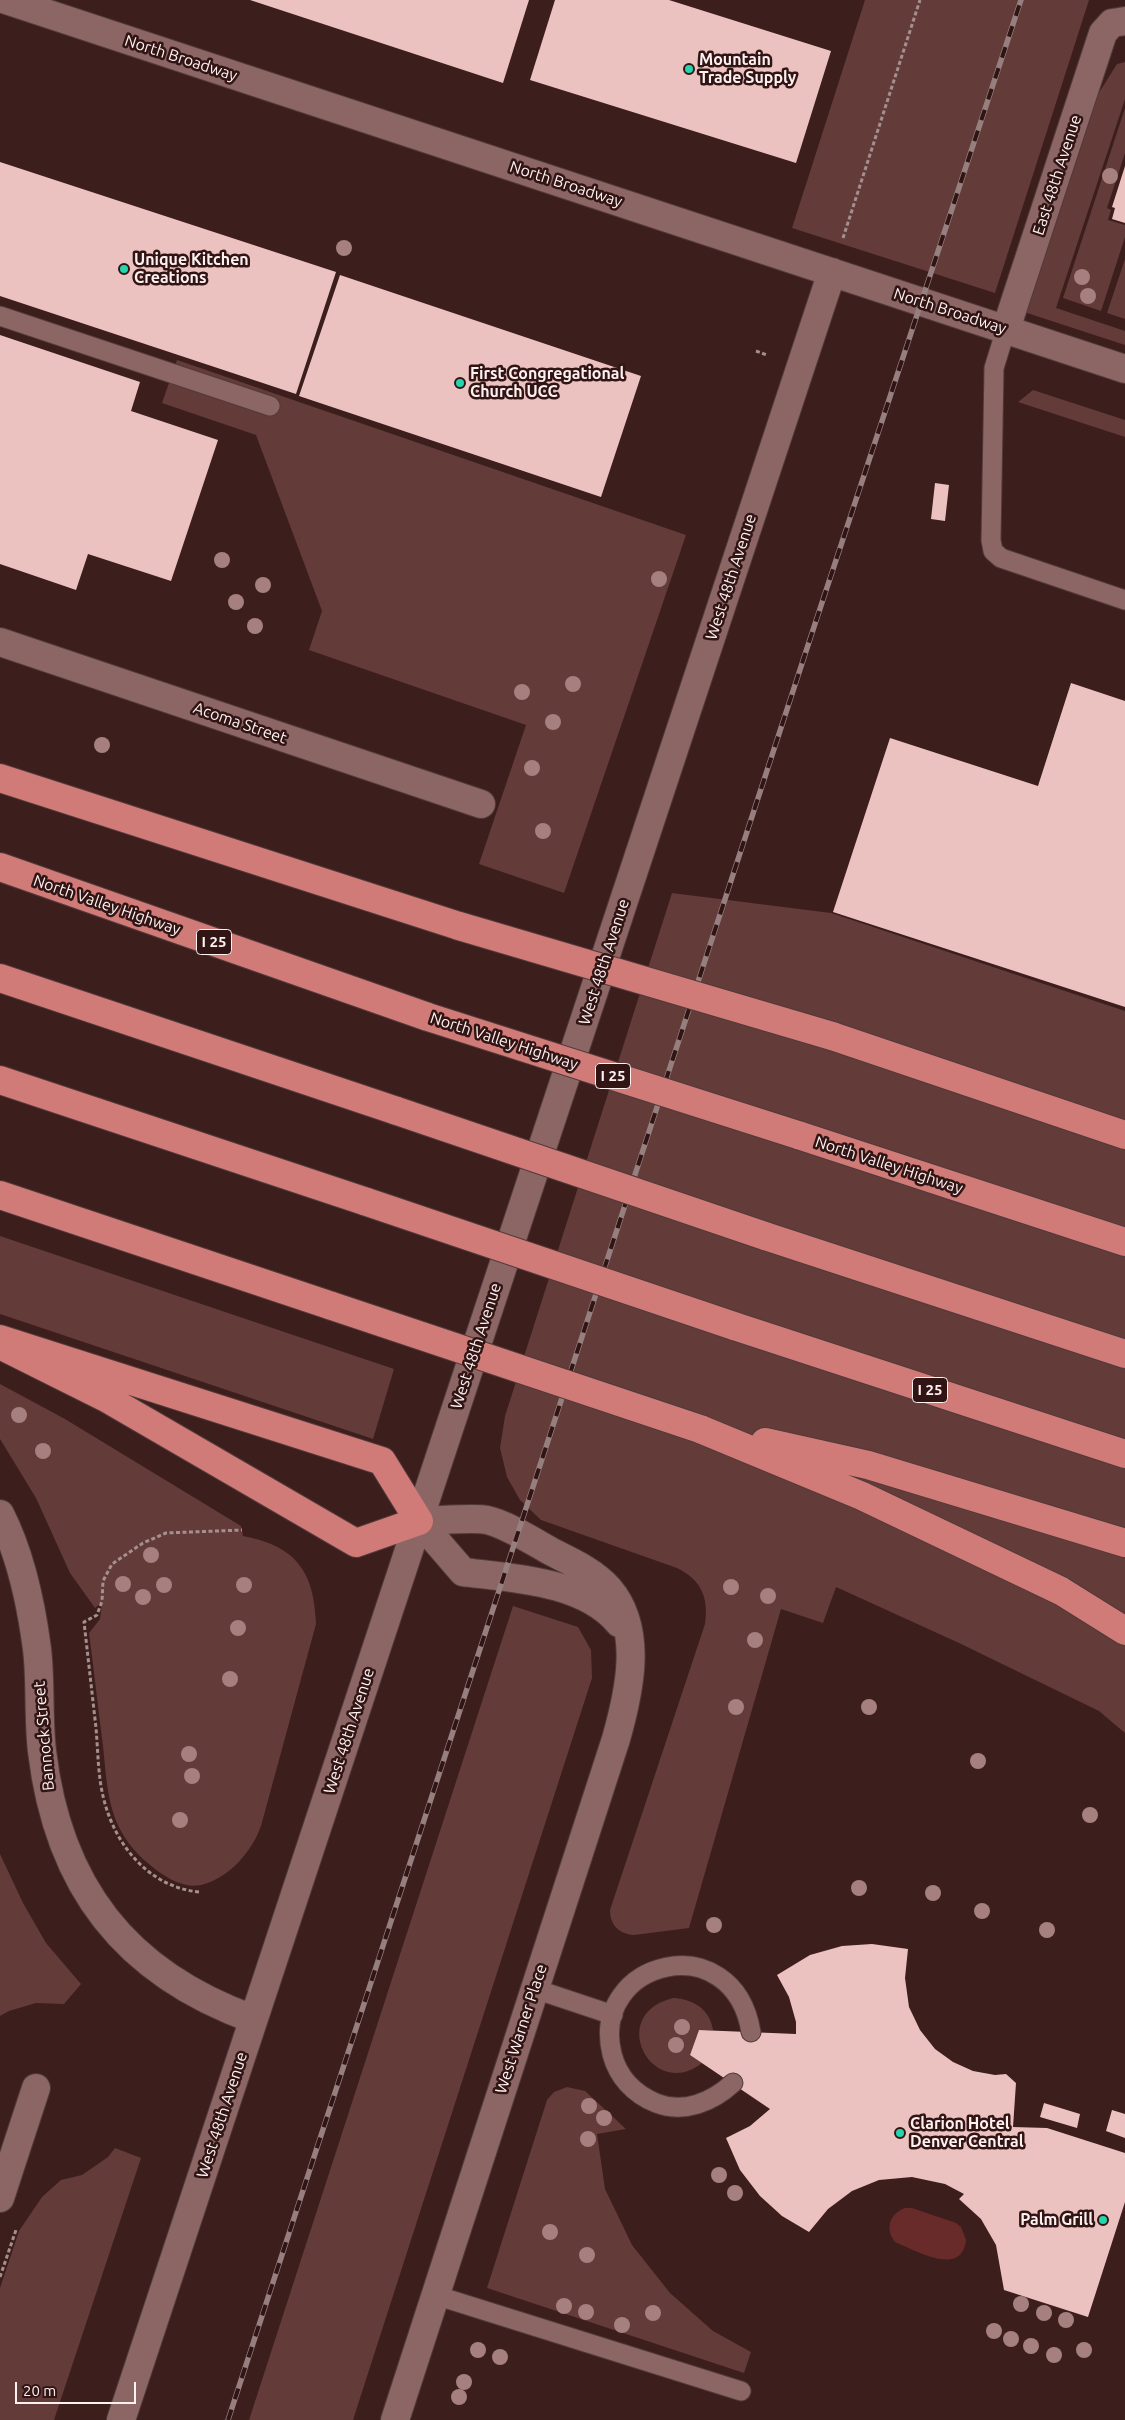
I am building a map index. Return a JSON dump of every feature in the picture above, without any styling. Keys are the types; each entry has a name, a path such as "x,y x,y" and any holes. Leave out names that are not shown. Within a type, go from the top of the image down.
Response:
{"highway":[{"path":"0,778 459,926 832,1036 1125,1134"},
{"name":"North Valley Highway","path":"0,867 428,1018 1125,1242"},
{"path":"0,978 765,1236 1125,1354"},
{"name":"I 25","path":"0,1080 734,1326 1125,1454"},
{"path":"0,1195 700,1429 862,1496 1061,1591 1125,1631"},
{"path":"0,1339 382,1461 419,1521 356,1543 106,1398 0,1345"},
{"path":"700,1429 868,1464 1125,1543"}],"street":[{"name":"North Broadway","path":"6,0 1125,369"},
{"name":"East 48th Avenue","path":"1006,329 1103,33 1119,22"},
{"name":"West 48th Avenue","path":"121,2420 832,272"},
{"name":"Acoma Street","path":"0,642 481,804"},
{"name":"Bannock Street","path":"0,1514 15,1549 28,1596 37,1648 42,1750 49,1795 60,1837 79,1877 100,1913 130,1945 162,1974 198,1996 253,2019"},
{"name":"West Warner Place","path":"395,2420 627,1700 631,1673 629,1636 621,1609 609,1589 587,1570 487,1520 419,1521"},
{"path":"419,1521 462,1572 546,1584 575,1593 604,1607 629,1636"},
{"path":"0,2198 36,2088"}],"lane":[{"path":"0,316 270,406"},
{"path":"1006,329 994,368 991,540 993,551 1001,558 1125,600"},
{"path":"732,2084 707,2102 691,2106 675,2107 648,2099 628,2085 615,2064 610,2040 613,2015 622,1996 636,1981 663,1967 684,1965 709,1972 730,1986 741,2000 748,2015 750,2032"},
{"path":"534,1989 613,2015"},
{"path":"435,2295 741,2392"}],"path":[{"path":"832,272 920,0"},
{"path":"200,1892 170,1886 147,1870 130,1855 116,1832 104,1800 84,1622 97,1615 102,1601 103,1581 112,1564 143,1543 166,1533 242,1530"}],"shaded area":[{"path":"865,0 1089,0 995,293 792,228"},
{"path":"1125,62 1125,99 1056,308 1125,331 1125,345 1021,311 1088,110 1117,64"},
{"path":"1125,108 1125,153 1107,208 1111,210 1108,220 1125,225 1125,237 1101,311 1063,298"},
{"path":"1125,259 1125,319 1107,313"},
{"path":"177,360 686,535 564,893 479,864 526,725 309,650 322,611 256,435 162,403"},
{"path":"1033,390 1125,420 1125,437 1018,402"},
{"path":"672,893 831,913 1125,1011 1125,1733 1099,1711 959,1643 836,1587 823,1623 781,1609 689,1928 634,1935 624,1933 616,1928 610,1915 610,1910 705,1624 706,1606 702,1590 692,1578 677,1568 541,1520 520,1500 507,1477 500,1448 505,1416"},
{"path":"0,1236 394,1369 373,1439 0,1314"},
{"path":"0,1384 65,1419 241,1526 243,1536 261,1540 289,1554 299,1564 306,1576 311,1589 316,1624 261,1826 246,1854 230,1870 212,1881 190,1886 174,1881 164,1875 133,1849 116,1821 108,1790 89,1633 100,1619 102,1602 95,1608 70,1573 36,1498 0,1439"},
{"path":"513,1606 578,1627 591,1650 592,1678 353,2420 249,2420"},
{"path":"0,1854 23,1903 46,1943 81,1984 64,2004 36,2003 9,2011 0,2016"},
{"path":"673,1998 687,2000 699,2006 708,2016 713,2030 699,2030 690,2055 702,2063 684,2072 667,2072 653,2064 644,2052 639,2036 642,2021 653,2007"},
{"path":"567,2087 585,2091 626,2129 597,2134 605,2189 632,2245 670,2293 713,2331 751,2352 744,2373 487,2288 547,2100 554,2092"},
{"path":"115,2148 141,2158 54,2420 0,2420 0,2288 19,2231 42,2197 61,2180 82,2175 108,2157"},
{"path":"905,2208 912,2208 956,2223 961,2227 966,2240 963,2251 956,2257 947,2259 936,2258 895,2242 890,2232 890,2222 895,2214"}],"building":[{"path":"250,0 529,0 503,83"},
{"path":"555,0 669,0 831,51 796,163 530,80"},
{"path":"0,162 336,272 296,394 0,296"},
{"path":"1125,166 1125,223 1112,219 1115,208 1112,207"},
{"path":"340,275 641,376 601,497 299,396"},
{"path":"0,335 140,382 131,411 218,440 171,581 88,554 76,590 0,564"},
{"path":"935,483 949,485 945,521 931,519"},
{"path":"1071,683 1125,701 1125,1007 833,912 890,738 1038,786"},
{"name":"Clarion Hotel Denver Central","path":"872,1944 908,1949 905,1978 909,2007 920,2030 935,2049 953,2062 973,2071 995,2075 1006,2074 1016,2083 1013,2127 1047,2128 1125,2153 1125,2202 1088,2317 1004,2290 996,2245 981,2219 959,2199 964,2194 945,2184 912,2177 879,2180 852,2191 828,2209 809,2232 782,2216 760,2196 740,2170 726,2138 750,2126 770,2109 690,2055 699,2030 796,2034 796,2022 789,1997 777,1975 810,1955 842,1946"},
{"path":"1044,2103 1080,2114 1077,2128 1040,2117"},
{"path":"1112,2110 1125,2114 1125,2138 1106,2131"}],"railway":[{"path":"228,2420 811,636 1021,0"}],"place":[{"name":"Mountain Trade Supply","path":"689,69"},
{"name":"Unique Kitchen Creations","path":"124,269"},
{"name":"First Congregational Church UCC","path":"460,383"},
{"name":"Clarion Hotel Denver Central","path":"900,2133"},
{"name":"Palm Grill","path":"1103,2220"}]}
